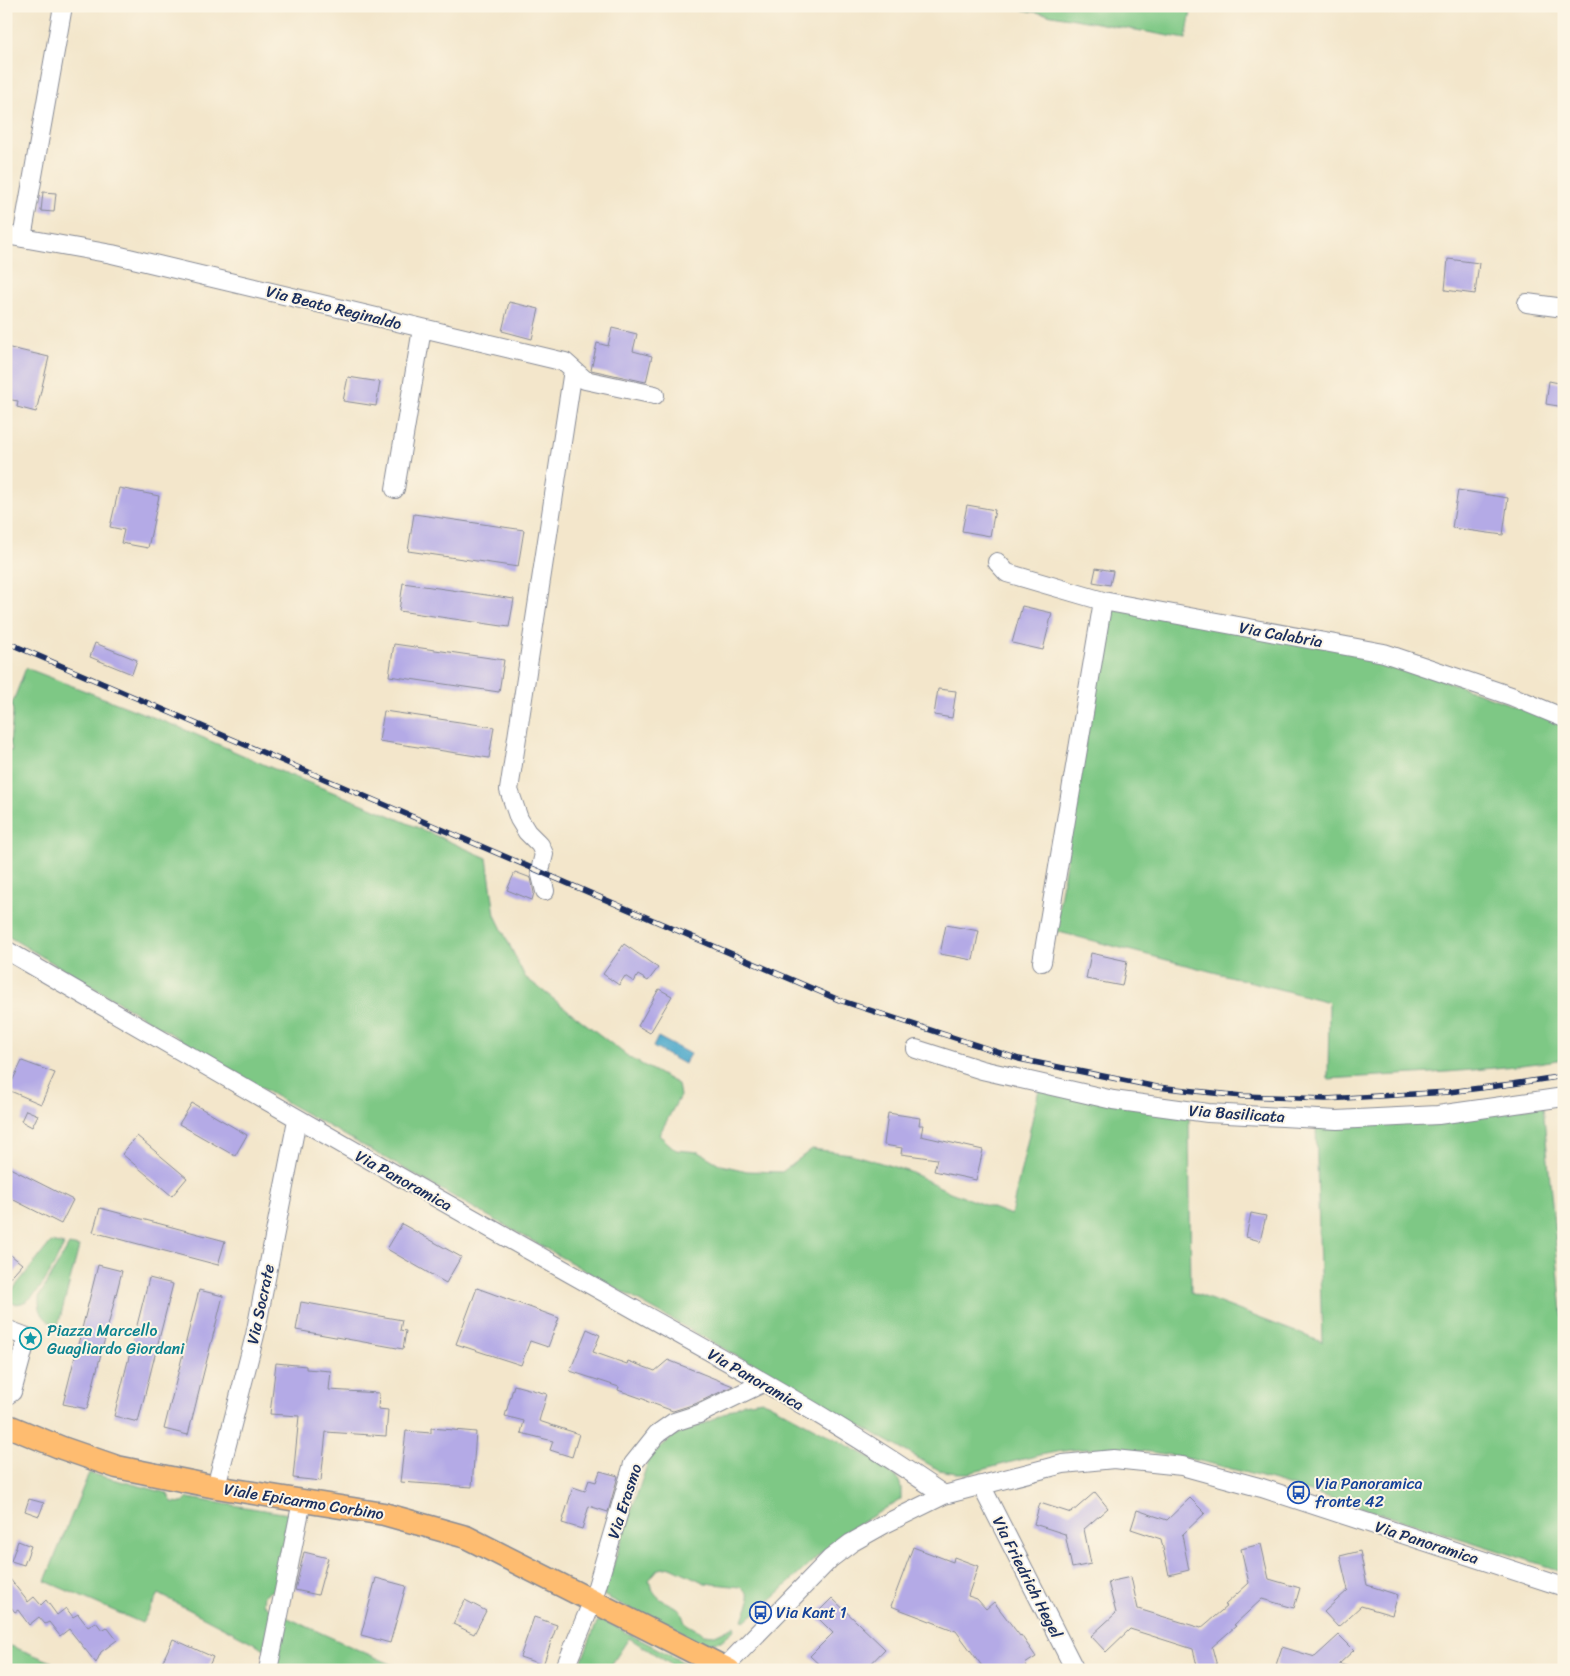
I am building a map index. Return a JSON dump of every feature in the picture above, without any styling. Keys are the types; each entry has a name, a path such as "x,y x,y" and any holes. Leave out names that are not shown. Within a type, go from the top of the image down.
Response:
{"main road":[{"name":"Viale Epicarmo Corbino","path":"6,1425 62,1448 117,1467 216,1487 384,1514 466,1537 727,1669"}],"street":[{"path":"14,236 63,6"},
{"name":"Via Beato Reginaldo","path":"14,236 112,254 565,362 585,380 655,395"},
{"path":"1527,303 1564,308"},
{"path":"396,489 422,329"},
{"path":"545,892 540,872 544,854 540,845 527,832 519,819 509,790 573,370"},
{"name":"Via Calabria","path":"997,562 1007,573 1103,601 1384,653 1511,696 1564,718"},
{"path":"1042,962 1103,601"},
{"name":"Via Panoramica","path":"6,950 297,1120 763,1383 894,1460 944,1496 981,1484 1062,1464 1114,1459 1182,1466 1262,1488 1564,1587"},
{"name":"Via Basilicata","path":"916,1048 982,1070 1113,1100 1208,1113 1337,1120 1438,1115 1564,1097"},
{"name":"Via Socrate","path":"216,1487 255,1334 297,1120"},
{"path":"6,1329 27,1337 12,1392 6,1396"},
{"name":"Via Erasmo","path":"564,1670 593,1600 633,1464 657,1434 674,1422 699,1414 763,1383"},
{"name":"Via Friedrich Hegel","path":"981,1484 1075,1670"},
{"path":"727,1669 830,1559 851,1543 883,1525 944,1496"},
{"path":"268,1670 302,1501"}],"green space":[{"path":"1002,6 1192,6 1186,39"},
{"path":"1116,609 1377,656 1564,724 1564,1059 1476,1070 1328,1079 1329,1002 1055,931 1106,615"},
{"path":"26,668 181,728 487,858 495,915 525,977 630,1058 678,1084 680,1096 659,1135 676,1150 699,1152 721,1165 747,1171 782,1172 812,1149 851,1154 910,1172 950,1192 1011,1215 1039,1089 1189,1117 1191,1292 1322,1342 1316,1126 1543,1106 1564,1333 1564,1572 1240,1471 1180,1457 1118,1449 1087,1449 1042,1455 969,1473 939,1470 275,1096 6,935 6,749 12,751 10,742 12,704"},
{"path":"51,1242 64,1245 42,1285 27,1301 18,1304 8,1302 6,1298"},
{"path":"69,1245 79,1247 58,1326 43,1315 39,1297"},
{"path":"762,1400 871,1458 899,1481 901,1499 841,1535 745,1621 743,1620 750,1601 747,1593 741,1587 705,1583 671,1567 658,1569 649,1580 651,1586 660,1599 680,1609 685,1623 704,1634 715,1635 734,1626 735,1629 721,1641 700,1644 603,1595 650,1456 675,1435 706,1423 744,1403"},
{"path":"89,1473 167,1493 172,1502 183,1503 188,1498 289,1514 291,1517 280,1586 264,1595 263,1604 274,1611 265,1649 159,1594 142,1623 45,1581"},
{"path":"286,1617 354,1648 405,1670 276,1669"},
{"path":"603,1620 698,1670 680,1670 629,1638 608,1670 578,1670 597,1622"},
{"path":"6,1644 52,1662 48,1670 6,1670"}],"water":[{"path":"658,1037 690,1054 684,1064 653,1047"}],"building":[{"path":"43,192 56,193 54,212 41,211"},
{"path":"1448,259 1479,263 1475,294 1445,290"},
{"path":"509,302 539,309 532,339 502,331"},
{"path":"612,328 637,334 633,351 652,356 646,382 591,370 597,343 608,346"},
{"path":"6,347 49,357 36,412 17,407 18,401 6,399"},
{"path":"348,377 380,382 376,406 343,401"},
{"path":"1549,381 1564,384 1564,407 1546,404"},
{"path":"119,488 159,496 148,548 121,543 124,530 110,527"},
{"path":"1458,490 1508,498 1503,535 1452,528"},
{"path":"967,505 995,510 990,536 962,531"},
{"path":"414,514 524,530 518,567 408,551"},
{"path":"1096,568 1113,571 1110,585 1093,582"},
{"path":"403,583 514,599 509,627 399,611"},
{"path":"1022,606 1052,613 1043,650 1012,643"},
{"path":"95,643 137,660 132,674 90,657"},
{"path":"394,644 504,660 499,692 389,676"},
{"path":"938,689 956,691 952,718 934,715"},
{"path":"384,711 494,727 489,758 379,741"},
{"path":"515,872 531,878 534,893 532,900 507,890"},
{"path":"946,925 979,931 973,960 940,954"},
{"path":"624,944 658,968 648,981 638,975 634,982 625,976 619,985 603,974"},
{"path":"1091,953 1127,961 1122,986 1086,979"},
{"path":"659,989 672,996 650,1033 638,1026"},
{"path":"22,1061 55,1073 41,1104 8,1090"},
{"path":"192,1103 247,1135 235,1156 179,1124"},
{"path":"26,1110 38,1115 32,1127 21,1121"},
{"path":"888,1113 920,1118 919,1125 923,1125 921,1136 983,1150 976,1180 934,1171 937,1159 901,1154 902,1148 884,1145"},
{"path":"137,1136 187,1178 172,1196 122,1154"},
{"path":"6,1166 73,1200 61,1224 6,1196"},
{"path":"100,1208 225,1241 218,1265 93,1232"},
{"path":"1251,1213 1266,1216 1260,1241 1246,1237"},
{"path":"402,1224 461,1257 446,1283 387,1249"},
{"path":"6,1251 22,1264 6,1282"},
{"path":"98,1265 122,1271 87,1409 63,1404"},
{"path":"149,1278 173,1284 138,1422 114,1416"},
{"path":"477,1288 559,1318 548,1347 530,1341 521,1365 456,1344"},
{"path":"199,1290 223,1296 188,1435 164,1429"},
{"path":"301,1302 402,1320 400,1330 406,1331 403,1349 296,1330"},
{"path":"587,1329 600,1335 593,1352 627,1364 628,1361 655,1371 668,1360 733,1386 695,1404 673,1411 646,1401 618,1390 619,1387 570,1371"},
{"path":"276,1363 306,1366 306,1369 331,1371 329,1390 379,1393 378,1409 388,1410 386,1436 326,1432 321,1481 293,1478 299,1416 270,1414"},
{"path":"514,1385 547,1394 539,1421 579,1434 572,1457 550,1450 553,1441 521,1433 524,1421 505,1416"},
{"path":"431,1428 476,1432 472,1487 400,1482 406,1431 431,1433"},
{"path":"600,1471 618,1476 608,1512 589,1506 582,1529 562,1523 573,1487 585,1491 589,1480 596,1482"},
{"path":"1095,1492 1108,1508 1084,1529 1091,1564 1072,1568 1065,1534 1034,1524 1040,1503 1071,1513"},
{"path":"1190,1498 1205,1513 1182,1535 1189,1570 1169,1575 1161,1539 1131,1529 1137,1510 1167,1520"},
{"path":"29,1499 44,1503 39,1516 25,1511"},
{"path":"18,1541 31,1546 24,1565 11,1561"},
{"path":"1261,1544 1269,1579 1300,1588 1294,1608 1262,1599 1212,1647 1218,1670 1198,1670 1193,1649 1130,1629 1106,1652 1091,1636 1116,1613 1108,1582 1131,1577 1138,1609 1201,1628 1227,1606 1225,1605 1249,1583 1241,1549"},
{"path":"913,1547 953,1562 954,1557 978,1566 968,1596 977,1599 986,1609 994,1602 1036,1657 1025,1664 1029,1670 985,1670 956,1631 891,1606"},
{"path":"1360,1551 1367,1585 1398,1595 1392,1615 1361,1606 1338,1627 1324,1612 1348,1590 1340,1556"},
{"path":"304,1552 328,1558 318,1595 295,1590"},
{"path":"6,1574 28,1602 34,1597 41,1605 46,1600 57,1615 66,1608 73,1617 78,1614 88,1627 96,1622 102,1630 107,1627 117,1640 101,1652 96,1663 69,1629 60,1636 49,1622 45,1624 39,1617 29,1625 18,1610 15,1612 6,1601"},
{"path":"376,1578 406,1586 390,1643 361,1635"},
{"path":"832,1598 885,1649 865,1670 825,1670 810,1656 833,1633 815,1615"},
{"path":"465,1600 486,1611 474,1634 453,1624"},
{"path":"534,1617 557,1625 543,1665 520,1657"},
{"path":"1339,1635 1354,1650 1339,1664 1347,1666 1346,1670 1290,1670 1276,1665 1282,1647 1315,1657"},
{"path":"173,1639 213,1657 207,1670 173,1670 161,1665"}],"railway":[{"path":"6,642 839,1000 1019,1059 1157,1087 1242,1096 1326,1099 1449,1092 1564,1076"}],"place":[{"name":"Piazza Marcello Guagliardo Giordani","path":"31,1339"},
{"name":"Via Panoramica fronte 42","path":"1299,1492"},
{"name":"Via Kant 1","path":"760,1612"}]}
